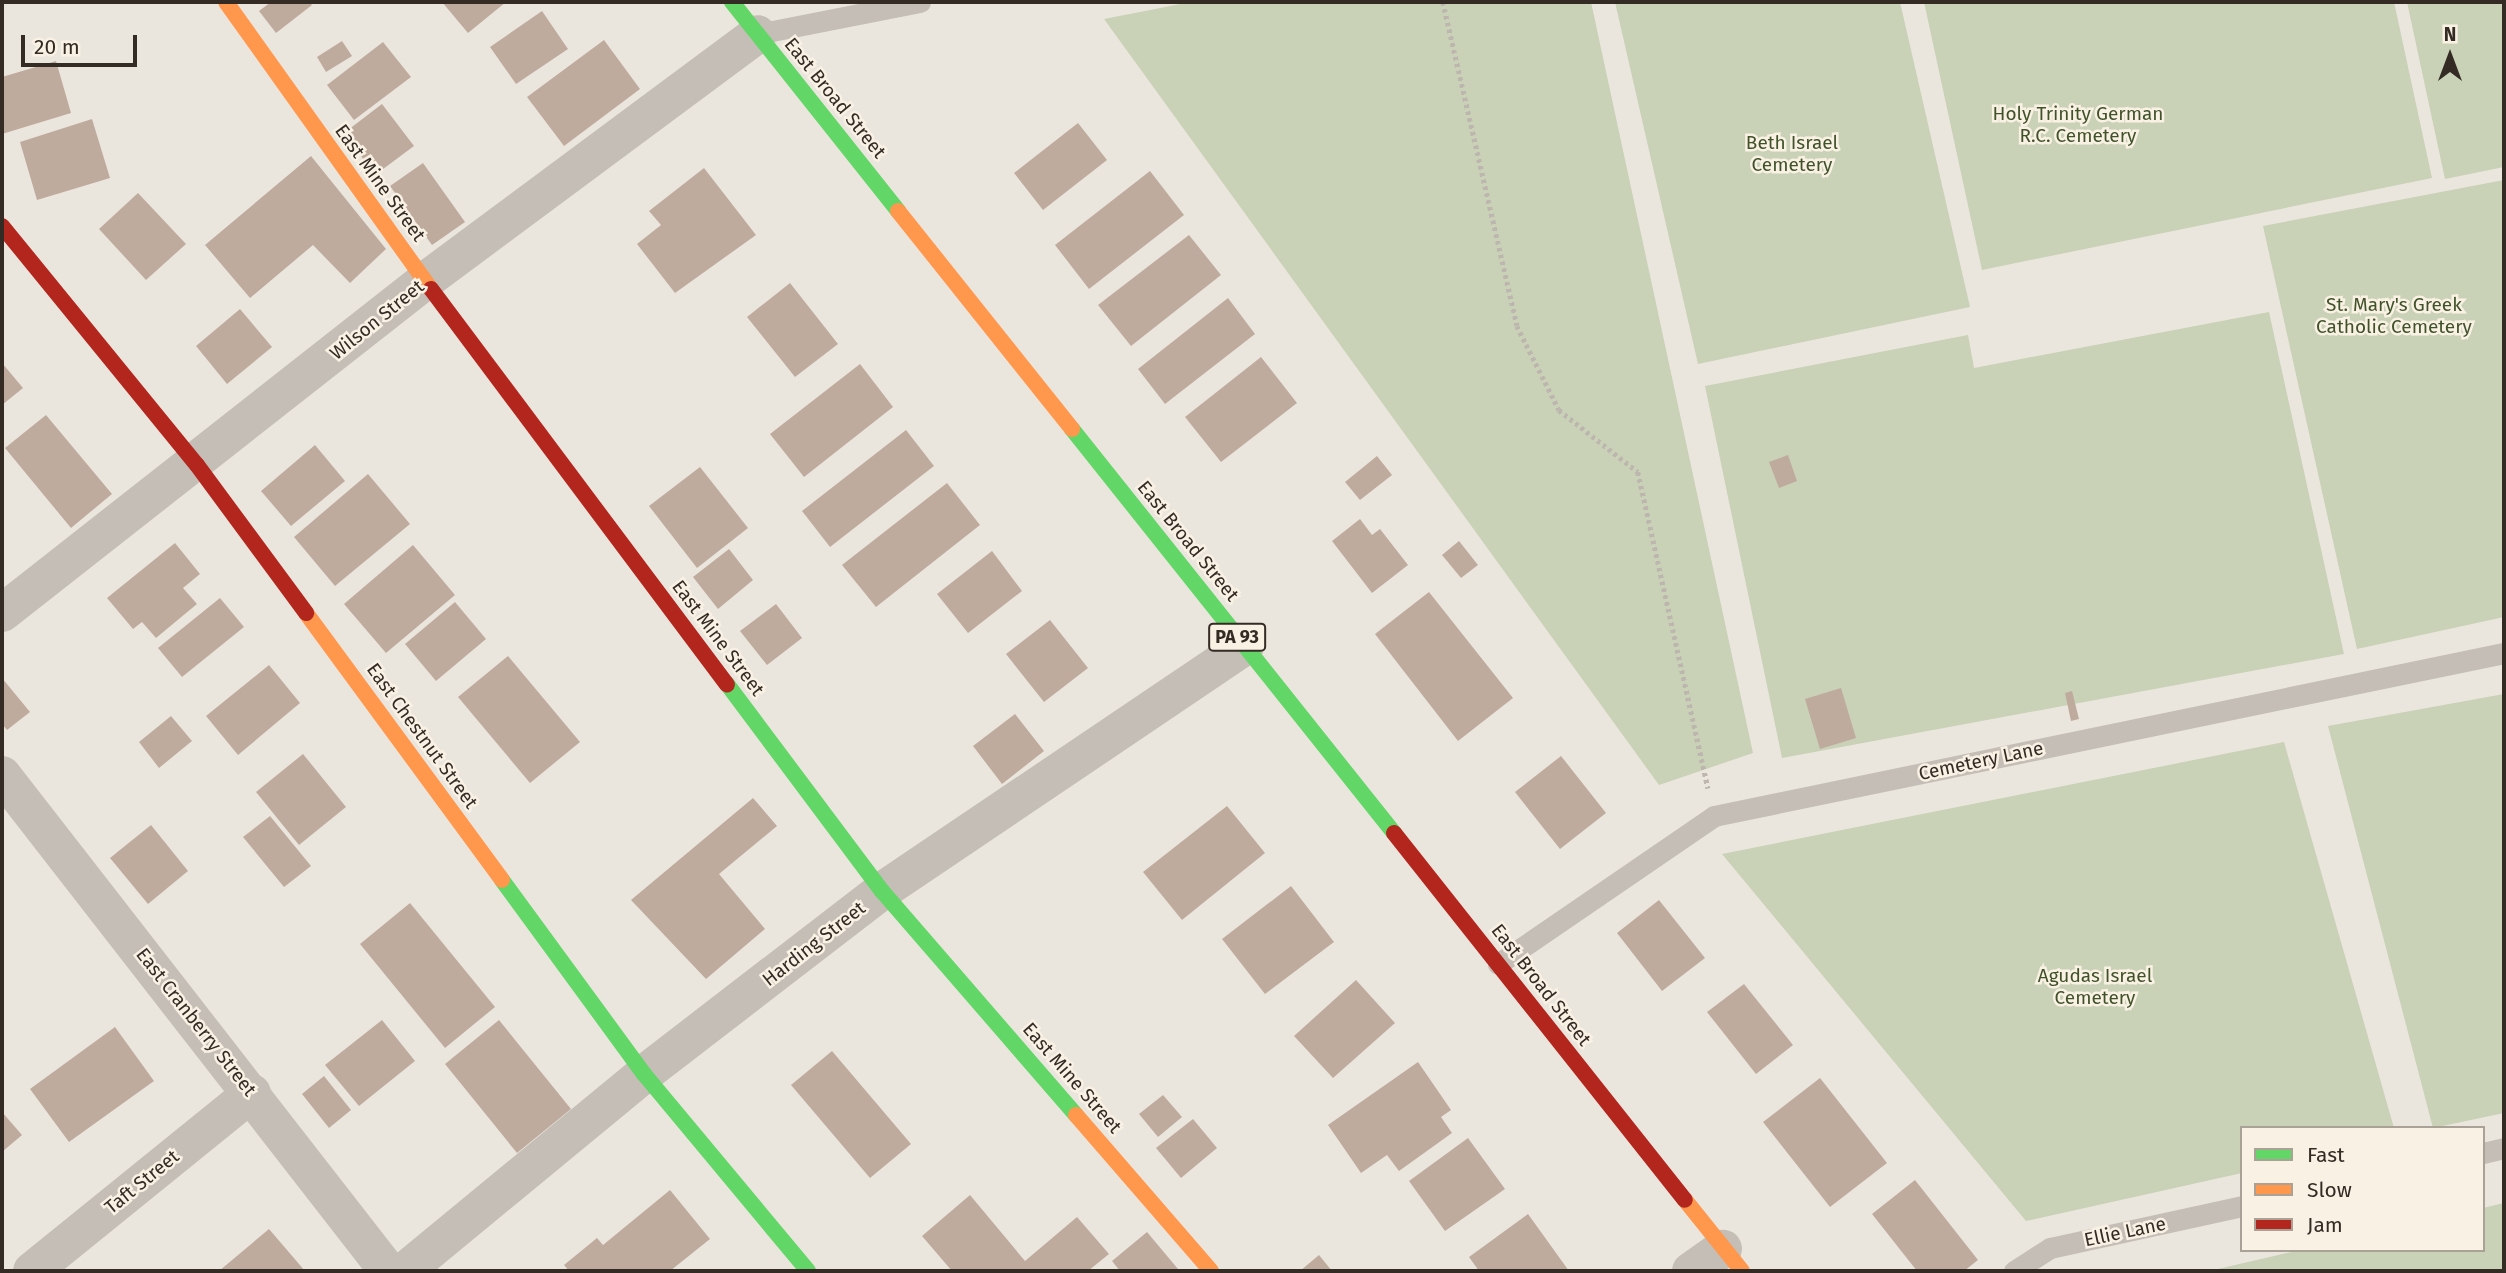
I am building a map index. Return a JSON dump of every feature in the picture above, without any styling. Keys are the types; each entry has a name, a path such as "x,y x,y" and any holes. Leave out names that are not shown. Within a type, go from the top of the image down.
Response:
{"main road":[{"name":"East Mine Street","path":"226,2 425,281 882,891 1211,1271"},
{"name":"East Broad Street","path":"732,2 1732,1260"},
{"name":"East Chestnut Street","path":"2,226 197,465 644,1074 808,1271"}],"street":[{"name":"Wilson Street","path":"2,613 197,465 425,281 757,34"},
{"name":"Harding Street","path":"405,1271 644,1074 882,891 1245,646"},
{"name":"East Cranberry Street","path":"2,775 388,1271"},
{"name":"Taft Street","path":"32,1271 252,1093"},
{"path":"1691,1271 1732,1260"}],"lane":[{"path":"757,34 920,2"},
{"name":"Cemetery Lane","path":"1498,964 1714,816 2504,653"},
{"path":"2485,1153 2504,1148"},
{"name":"Ellie Lane","path":"2014,1271 2050,1248 2240,1206"}],"path":[{"path":"1443,2 1517,326 1559,410 1637,472 1714,816"}],"green space":[{"path":"1191,2 1591,2 1753,753 1659,785 1104,19"},
{"name":"Beth Israel Cemetery","path":"1615,2 1900,2 1970,307 1698,364"},
{"name":"Holy Trinity German R.C. Cemetery","path":"1924,2 2394,2 2432,178 1982,270"},
{"path":"2407,2 2504,2 2504,167 2445,179"},
{"name":"St. Mary's Greek Catholic Cemetery","path":"2504,180 2504,617 2357,649 2263,226"},
{"path":"2269,312 2344,654 1782,758 1705,386 1968,335 1974,368"},
{"path":"2504,694 2504,1113 2432,1126 2328,726"},
{"name":"Agudas Israel Cemetery","path":"2284,742 2393,1126 2240,1126 2240,1173 2026,1221 1722,854"},
{"path":"2504,1203 2504,1271 2209,1271 2291,1252 2485,1252 2485,1208"}],"building":[{"path":"271,2 309,2 312,5 276,33 259,11"},
{"path":"442,2 506,2 468,33"},
{"path":"542,11 568,49 516,84 490,47"},
{"path":"604,40 640,89 564,146 527,97"},
{"path":"342,41 352,56 326,72 317,57"},
{"path":"383,42 411,77 354,120 327,85"},
{"path":"56,61 71,113 2,134 2,77"},
{"path":"382,104 414,146 375,175 344,133"},
{"path":"92,119 110,178 37,200 20,142"},
{"path":"1078,123 1107,160 1043,210 1014,173"},
{"path":"311,156 386,249 350,283 313,245 250,298 205,245"},
{"path":"423,163 465,222 432,245 390,186"},
{"path":"704,168 756,235 675,293 637,244 661,225 649,211"},
{"path":"1150,171 1184,215 1089,289 1055,245"},
{"path":"138,193 186,244 146,280 99,229"},
{"path":"1189,235 1221,275 1131,346 1098,305"},
{"path":"790,283 838,344 795,377 747,317"},
{"path":"1228,298 1255,334 1165,404 1138,369"},
{"path":"240,309 272,347 227,384 196,346"},
{"path":"1261,357 1297,403 1221,462 1185,417"},
{"path":"2,363 23,388 2,405"},
{"path":"860,364 893,407 804,477 770,434"},
{"path":"46,415 112,494 71,528 5,448"},
{"path":"906,430 934,466 830,547 802,511"},
{"path":"315,445 345,481 291,526 261,491"},
{"path":"1788,455 1797,481 1779,488 1769,462"},
{"path":"1377,456 1392,475 1360,500 1345,482"},
{"path":"700,467 748,528 697,568 649,506"},
{"path":"368,474 410,524 335,586 294,537"},
{"path":"947,483 980,525 876,607 842,565"},
{"path":"1360,519 1372,535 1380,529 1408,565 1372,593 1332,541"},
{"path":"1459,541 1478,565 1461,578 1442,555"},
{"path":"175,543 200,574 183,588 197,604 156,638 142,622 133,629 107,598"},
{"path":"413,545 455,595 386,653 344,604"},
{"path":"729,549 753,580 718,609 693,577"},
{"path":"992,551 1022,591 968,633 937,594"},
{"path":"1429,592 1513,698 1458,741 1375,634"},
{"path":"220,598 244,627 182,677 158,648"},
{"path":"455,602 486,639 436,681 405,644"},
{"path":"776,604 802,638 767,665 740,631"},
{"path":"1050,620 1088,668 1044,702 1006,654"},
{"path":"508,656 580,742 530,783 458,697"},
{"path":"269,665 300,703 238,755 206,716"},
{"path":"2,678 30,712 7,730 2,724"},
{"path":"1841,688 1856,738 1820,749 1805,699"},
{"path":"2072,691 2079,719 2071,721 2065,693"},
{"path":"1015,714 1044,751 1002,784 973,746"},
{"path":"171,716 192,741 159,768 139,742"},
{"path":"303,754 346,807 299,845 256,792"},
{"path":"1561,756 1606,813 1560,849 1515,792"},
{"path":"753,798 777,826 719,874 765,929 706,979 631,900"},
{"path":"1227,806 1265,853 1182,920 1143,872"},
{"path":"270,816 311,866 284,887 243,837"},
{"path":"151,825 188,871 148,904 110,858"},
{"path":"1291,886 1334,942 1265,994 1222,939"},
{"path":"1659,900 1705,958 1662,991 1617,933"},
{"path":"410,903 495,1007 445,1048 360,944"},
{"path":"1356,980 1395,1023 1333,1078 1294,1036"},
{"path":"1744,984 1793,1045 1756,1074 1707,1012"},
{"path":"382,1020 415,1061 359,1106 325,1065"},
{"path":"499,1020 571,1109 517,1153 445,1064"},
{"path":"115,1027 154,1081 69,1142 30,1089"},
{"path":"832,1051 911,1144 870,1178 791,1085"},
{"path":"1418,1062 1451,1110 1441,1117 1452,1133 1399,1171 1387,1155 1361,1173 1328,1125"},
{"path":"324,1076 351,1110 329,1128 302,1094"},
{"path":"1820,1078 1887,1163 1830,1207 1763,1122"},
{"path":"1163,1095 1182,1117 1158,1137 1139,1114"},
{"path":"2,1112 22,1135 2,1152"},
{"path":"1193,1119 1217,1148 1181,1178 1156,1148"},
{"path":"1468,1138 1505,1189 1445,1231 1409,1181"},
{"path":"1915,1180 1978,1260 1964,1271 1917,1271 1872,1214"},
{"path":"670,1190 710,1239 670,1271 569,1271 564,1265 597,1238 603,1245"},
{"path":"970,1195 1025,1261 1077,1217 1109,1254 1088,1271 952,1271 922,1236"},
{"path":"1528,1214 1569,1271 1479,1271 1469,1257"},
{"path":"269,1229 305,1271 219,1271"},
{"path":"1147,1232 1178,1269 1120,1271 1112,1261"},
{"path":"1319,1255 1332,1271 1300,1271"}],"traffic: fast":[{"path":"732,2 898,211"},
{"path":"1072,429 1394,833"},
{"path":"727,684 882,891 1076,1115"},
{"path":"502,880 644,1074 808,1271"}],"traffic: slow":[{"path":"226,2 431,289"},
{"path":"898,211 1072,429"},
{"path":"306,613 502,880"},
{"path":"1076,1115 1211,1271"},
{"path":"1685,1200 1742,1271"}],"traffic: jam":[{"path":"2,226 197,465 306,613"},
{"path":"431,289 727,684"},
{"path":"1394,833 1685,1200"}]}
